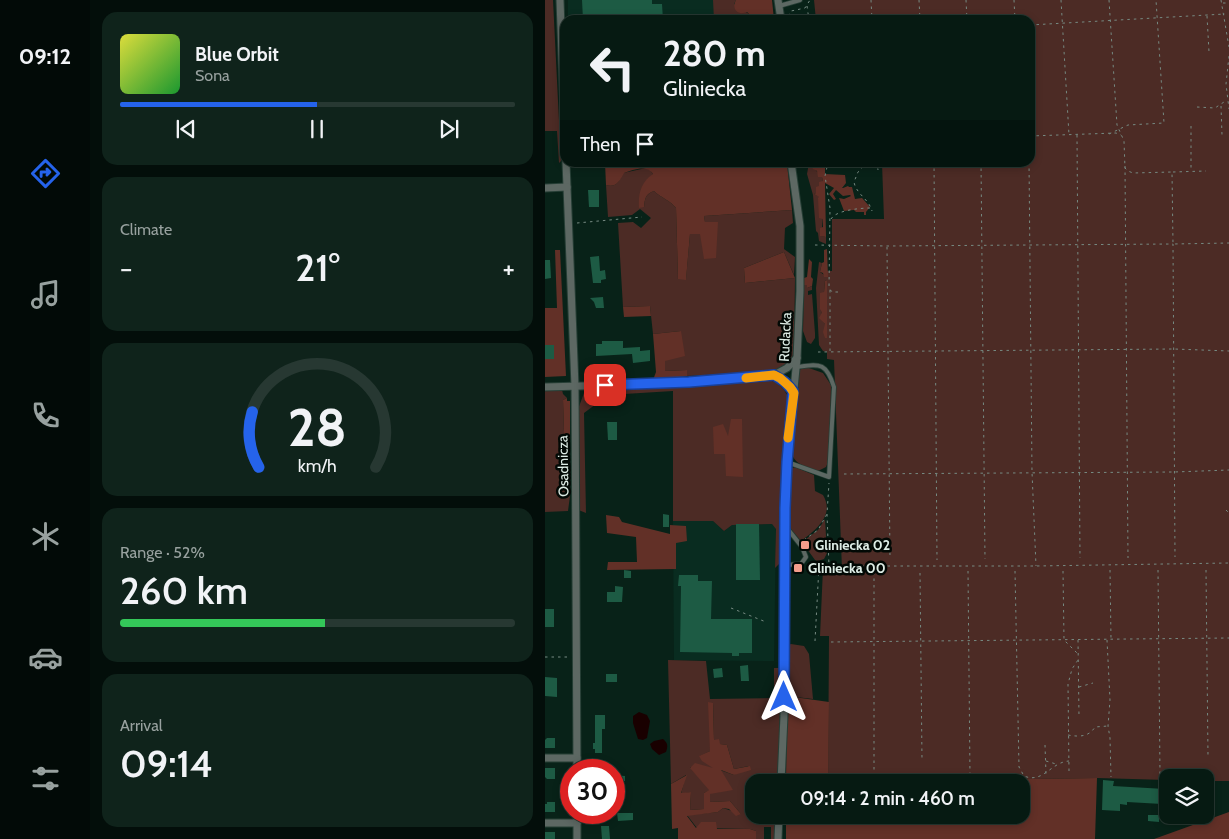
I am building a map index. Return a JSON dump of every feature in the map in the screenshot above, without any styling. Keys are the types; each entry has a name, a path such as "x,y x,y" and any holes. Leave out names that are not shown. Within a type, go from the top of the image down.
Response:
{"street":[{"path":"560,0 561,15"},
{"name":"Osadnicza","path":"566,167 575,386 577,758"},
{"name":"Rudacka","path":"781,774 784,716 787,462 797,358 801,240 792,167"},
{"path":"545,188 567,187"},
{"path":"545,387 689,382 774,375 787,368 797,358"},
{"path":"774,375 787,384 794,393"},
{"path":"545,758 577,758"},
{"path":"545,823 560,823"},
{"path":"577,824 577,839"},
{"path":"778,839 779,824"}],"lane":[{"path":"778,3 793,4 800,0"},
{"path":"787,462 829,477 835,394 832,381 825,368 819,364 796,367"},
{"path":"785,523 787,529 799,543 806,556 805,561 801,564 785,565"}],"path":[{"path":"789,15 789,13 807,6 810,0"},
{"path":"871,0 872,15"},
{"path":"919,0 920,15"},
{"path":"966,0 967,15"},
{"path":"1014,0 1015,15"},
{"path":"1061,0 1069,135"},
{"path":"1109,0 1118,129 1123,137 1125,166 1128,558"},
{"path":"1109,134 1128,125 1164,123 1156,0"},
{"path":"1221,0 1225,14 1229,47"},
{"path":"1222,3 1229,3"},
{"path":"807,6 808,15"},
{"path":"1035,25 1225,14"},
{"path":"1207,15 1209,52"},
{"path":"1229,56 1226,84 1229,109"},
{"path":"1197,107 1212,109 1221,106 1228,100"},
{"path":"1221,106 1222,135"},
{"path":"1191,126 1191,171"},
{"path":"1035,136 1117,134 1123,137"},
{"path":"1077,135 1080,558"},
{"path":"1125,166 1128,171 1133,172 1206,171"},
{"path":"827,167 825,176 830,220 830,352"},
{"path":"830,220 838,212 872,210 869,202 856,189 853,182 863,167"},
{"path":"933,167 937,560"},
{"path":"981,167 985,559"},
{"path":"1029,167 1032,472 1036,566"},
{"path":"1172,172 1175,557"},
{"path":"568,223 642,217"},
{"path":"815,245 983,246 1229,243"},
{"path":"887,246 890,559"},
{"path":"829,289 832,292 841,292"},
{"path":"818,352 1126,349 1229,351"},
{"path":"844,474 1229,470"},
{"path":"829,477 827,514 829,566"},
{"path":"1226,510 1229,513"},
{"path":"799,543 818,530 827,514"},
{"path":"801,564 829,566 1036,566 1229,563"},
{"path":"815,641 819,565"},
{"path":"1110,570 1111,639"},
{"path":"1158,570 1160,769"},
{"path":"1206,570 1208,756"},
{"path":"968,571 970,774"},
{"path":"1015,571 1019,767 1022,774 1028,777 1040,777 1057,764 1069,761"},
{"path":"1063,571 1064,640 1078,654"},
{"path":"874,572 874,774"},
{"path":"920,573 922,760"},
{"path":"731,608 766,622"},
{"path":"831,642 1229,638"},
{"path":"1078,640 1079,717"},
{"path":"1107,640 1110,700 1108,726 1111,777"},
{"path":"545,657 577,657"},
{"path":"1069,771 1068,684 1072,669 1078,660"},
{"path":"1079,687 1093,683"},
{"path":"1068,734 1084,736 1095,727 1108,726"},
{"path":"1045,744 1045,774"},
{"path":"1045,761 1057,764"}],"shaded area":[{"path":"545,0 553,0 560,141 559,163 557,131 545,131"},
{"path":"568,0 739,0 742,15 568,15"},
{"path":"713,0 736,0 734,4 749,14 748,15 714,15"},
{"path":"736,0 772,0 774,15 748,15 747,12 741,13 736,11"},
{"path":"814,0 1229,0 1229,781 1214,781 1214,769 1159,769 1159,780 1030,779 1030,774 828,774 829,636 820,636 823,568 842,570 834,360 827,359 827,352 823,351 819,345 816,288 819,262 822,263 820,272 827,277 827,271 832,271 832,219 884,219 882,167 1035,167 1035,15 816,15","holes":["827,280 827,338 825,324 820,318 825,281"]},
{"path":"605,167 787,167 792,210 704,216 705,222 718,222 716,258 704,259 700,234 690,234 686,280 678,279 676,208 654,191 647,195 644,207 639,208 641,189 653,174 644,168 636,169 624,173 615,185 606,185"},
{"path":"808,167 813,167 822,177 823,181 814,194 820,197 819,218 823,218 821,236 826,237 826,244 819,241 816,231 813,195 807,174"},
{"path":"812,167 825,167 825,174 845,175 846,183 842,188 852,187 855,199 862,198 870,207 866,215 864,215 864,212 856,212 854,210 844,211 839,198 844,199 851,196 843,196 836,190 833,194 836,199 834,200 829,194 834,188 825,183 826,237 820,236 823,219 819,218 819,197 814,194 816,193 816,187 819,186 819,182 823,181 822,177 818,177 817,171"},
{"path":"646,168 653,174 639,207 644,207 647,195 654,191 676,208 678,279 686,279 690,234 700,234 717,222 705,222 704,216 792,210 793,223 785,228 784,249 795,257 794,275 784,252 744,268 745,283 795,278 794,353 789,362 784,366 775,371 687,376 687,370 665,371 665,361 681,331 653,334 650,306 623,307 618,223 633,222 641,228 651,218 640,209 632,215 608,217 606,185 612,186 617,183 623,173"},
{"path":"827,249 828,277 824,277 823,273 820,272 824,262 824,250"},
{"path":"555,250 560,250 566,376 545,377 545,308 557,308"},
{"path":"784,252 795,278 745,283 744,268"},
{"path":"809,259 812,262 811,277 813,279 812,286 807,288 807,285 804,285 804,278 807,277"},
{"path":"827,280 827,338 825,338 823,332 825,324 819,318 822,312 820,309 820,293 824,292 825,281"},
{"path":"804,285 807,285 807,288 812,286 812,290 808,291 808,295 812,294 815,333 815,338 811,344 807,342 803,331"},
{"path":"650,306 651,316 624,317 623,307"},
{"path":"681,331 685,356 665,361 665,371 687,370 687,376 653,380 656,372 653,334"},
{"path":"806,367 823,373 831,385 830,457 826,467 818,471 797,462 792,456 791,451 799,370"},
{"path":"764,379 779,385 789,399 783,459 780,563 775,568 776,529 772,524 732,525 724,531 713,521 673,521 673,391 608,395 584,413 586,513 576,509 577,412 584,393 591,391 591,388"},
{"path":"562,390 567,398 563,400 566,495 570,496 568,511 545,512 545,391"},
{"path":"567,398 567,401 570,401 570,496 566,495 563,400"},
{"path":"731,419 742,419 743,477 726,476 725,454 714,454 713,427 723,424 728,436"},
{"path":"795,467 814,475 815,491 823,495 827,509 818,527 801,541 791,529 788,521 790,469"},
{"path":"606,515 619,517 622,522 670,534 670,525 686,526 687,541 676,543 676,569 607,570 608,562 637,562 636,537 607,533"},
{"path":"825,519 827,553 824,559 818,561 815,560 802,542 818,530"},
{"path":"673,521 713,521 724,531 732,525 772,524 776,528 774,661 674,660"},
{"path":"788,645 804,646 809,654 813,699 787,696"},
{"path":"668,660 706,661 710,699 774,698 774,668 780,668 778,774 745,774 745,824 777,824 776,839 771,839 771,827 764,827 764,839 756,839 756,831 750,829 697,828 687,815 718,812 723,808 741,814 730,801 710,802 710,794 720,770 734,775 749,766 734,769 727,745 719,744 714,740 713,703 710,751 700,756 716,769 690,767 710,790 704,793 704,809 690,810 691,792 681,794 686,775 671,784"},
{"path":"787,696 829,702 828,774 786,774"},
{"path":"708,702 713,703 714,740 719,739 720,744 727,745 734,769 750,766 751,770 734,775 721,770 733,790 710,794 710,802 730,801 741,814 736,816 729,809 723,808 718,812 687,816 696,828 701,822 716,822 717,829 750,829 756,831 756,839 678,839 678,828 672,829 671,784 687,775 681,793 691,792 690,810 704,809 704,793 709,790 690,768 695,763 713,768 702,761 699,756 710,751"},
{"path":"639,712 647,715 650,721 647,738 643,740 638,739 633,723 633,716"},
{"path":"663,739 667,743 667,750 659,755 652,749 650,744"},
{"path":"1097,778 1095,839 786,839 786,824 1030,824 1030,779"},
{"path":"1229,812 1229,839 1154,839 1196,824 1214,824 1214,817"}],"building":[{"path":"582,0 652,0 652,4 662,4 663,15 583,15"},
{"path":"588,190 599,190 599,207 589,207"},
{"path":"599,256 600,271 605,270 606,279 601,280 601,283 593,283 590,257"},
{"path":"545,260 550,260 551,278 545,279"},
{"path":"603,297 604,308 596,308 590,298"},
{"path":"602,341 623,341 623,348 640,347 640,351 650,350 650,361 633,363 632,354 596,356 596,344 602,344"},
{"path":"545,345 554,345 554,359 545,359"},
{"path":"607,422 617,422 617,440 608,440"},
{"path":"663,514 669,515 669,527 663,527"},
{"path":"736,524 759,524 760,580 736,580"},
{"path":"624,570 631,571 631,578 624,578"},
{"path":"679,575 698,575 698,581 712,581 711,619 752,619 752,653 739,653 739,656 732,656 732,653 680,652 681,586 678,586"},
{"path":"615,586 623,587 622,602 607,602 607,592 615,592"},
{"path":"545,609 554,609 554,627 545,627"},
{"path":"748,665 749,681 741,681 740,666"},
{"path":"722,668 723,677 714,678 713,669"},
{"path":"606,674 617,674 617,682 606,682"},
{"path":"545,677 557,678 557,697 545,696"},
{"path":"595,715 605,715 605,729 602,729 602,753 595,753 595,749 593,749 593,743 595,743"},
{"path":"547,738 555,738 555,748 545,748 545,740"},
{"path":"545,768 555,768 555,779 547,779 545,777"},
{"path":"1103,780 1114,781 1113,786 1159,789 1159,804 1127,802 1127,805 1120,804 1120,811 1102,810"},
{"path":"547,802 555,802 555,812 545,812 545,804"},
{"path":"625,813 633,813 633,820 625,821"},
{"path":"1148,815 1159,815 1159,822 1148,821"},
{"path":"601,826 609,826 610,839 602,839"},
{"path":"545,832 555,832 555,839 545,839"}],"slow traffic":[{"path":"746,378 774,375 790,387 794,393 788,438"}],"place":[{"name":"Gliniecka 02","path":"805,545"},
{"name":"Gliniecka 00","path":"798,568"}],"route":[{"path":"605,385 689,382 774,375 785,382 793,391 785,508 784,697"}]}
